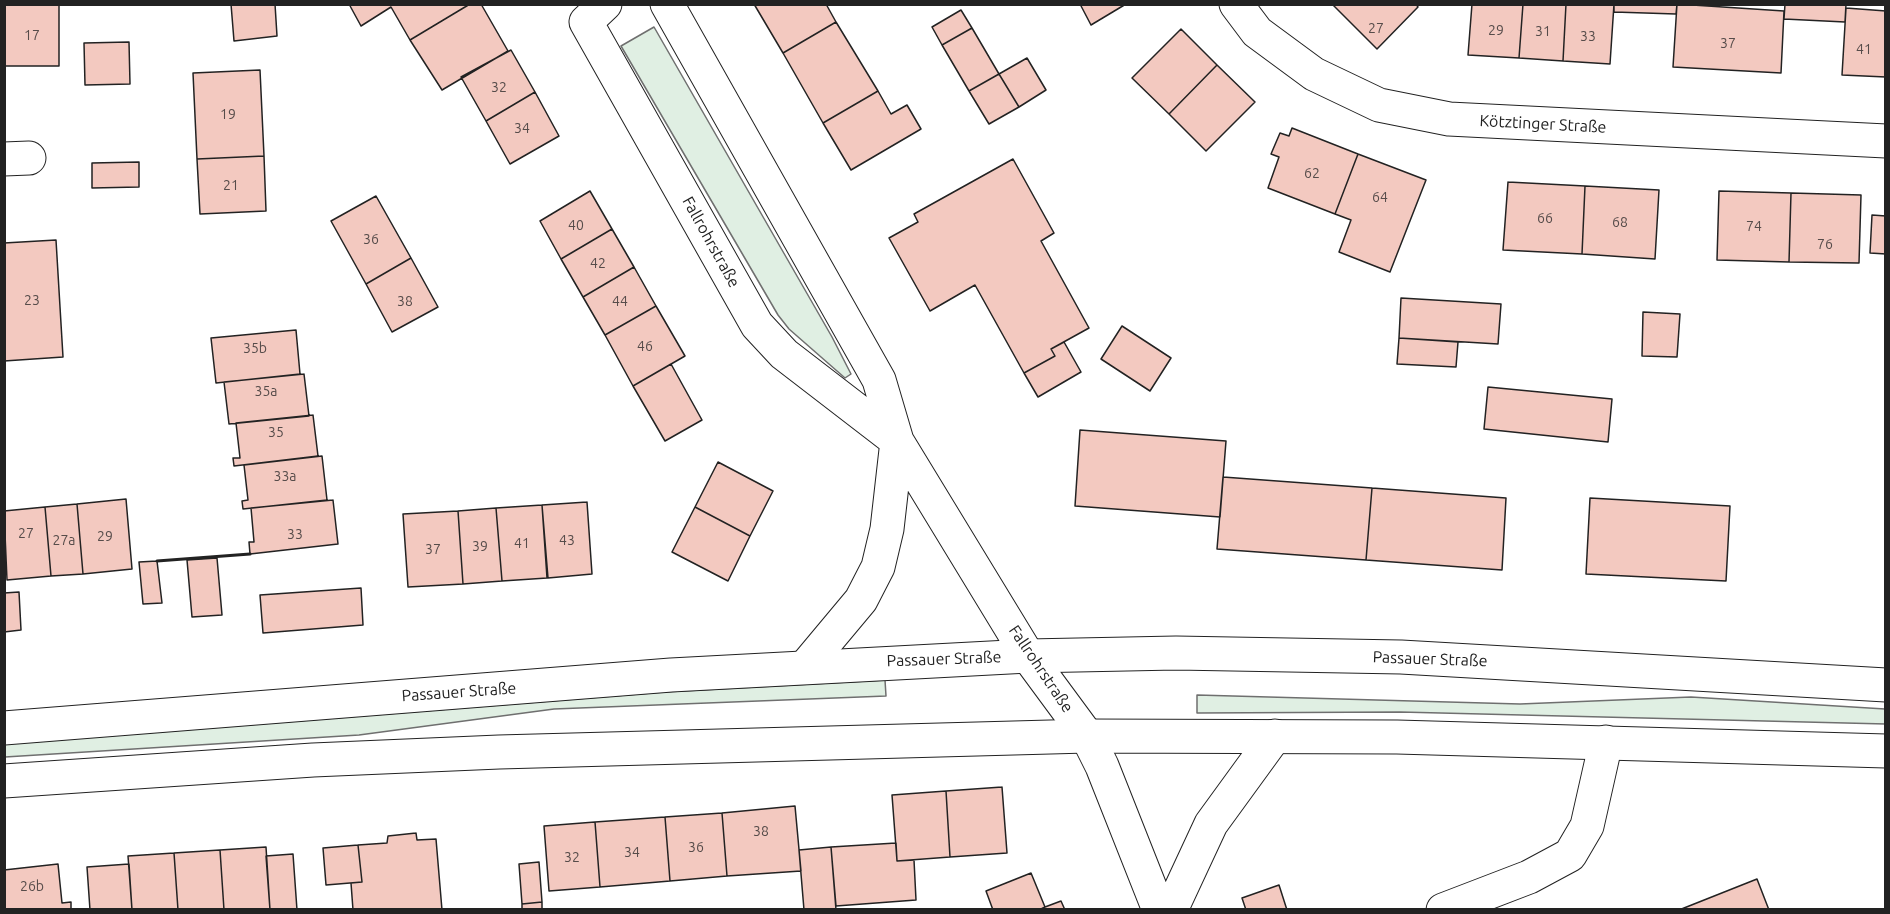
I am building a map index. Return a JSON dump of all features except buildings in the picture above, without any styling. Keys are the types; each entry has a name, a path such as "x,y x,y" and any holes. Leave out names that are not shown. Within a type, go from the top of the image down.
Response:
{"main road":[{"name":"Fallrohrstraße","path":"605,4 586,22 757,325 784,354 897,441"},
{"name":"Fallrohrstraße","path":"666,4 879,380 897,441 1028,656 1087,736 1102,766 1159,909"},
{"name":"Kötztinger Straße","path":"1236,4 1257,32 1314,74 1379,105 1449,119 1886,141"},
{"name":"Fallrohrstraße","path":"806,667 861,600 878,567 887,529 897,441"},
{"name":"Passauer Straße","path":"4,728 659,676 1028,656 1176,653 1401,657 1886,685"},
{"path":"4,781 312,760 499,752 1087,736 1275,736 1606,742 1886,751"},
{"path":"1171,909 1211,824 1275,736"},
{"path":"1443,909 1529,877 1570,855 1587,826 1606,742"}],"green space":[{"path":"654,27 832,337 851,374 845,378 789,329 778,315 621,46"},
{"path":"885,680 886,696 554,709 359,735 5,757 5,744 664,692"},
{"path":"1197,695 1520,704 1691,697 1885,709 1886,724 1400,712 1197,713"}],"wall":[{"path":"157,561 250,554"}]}
